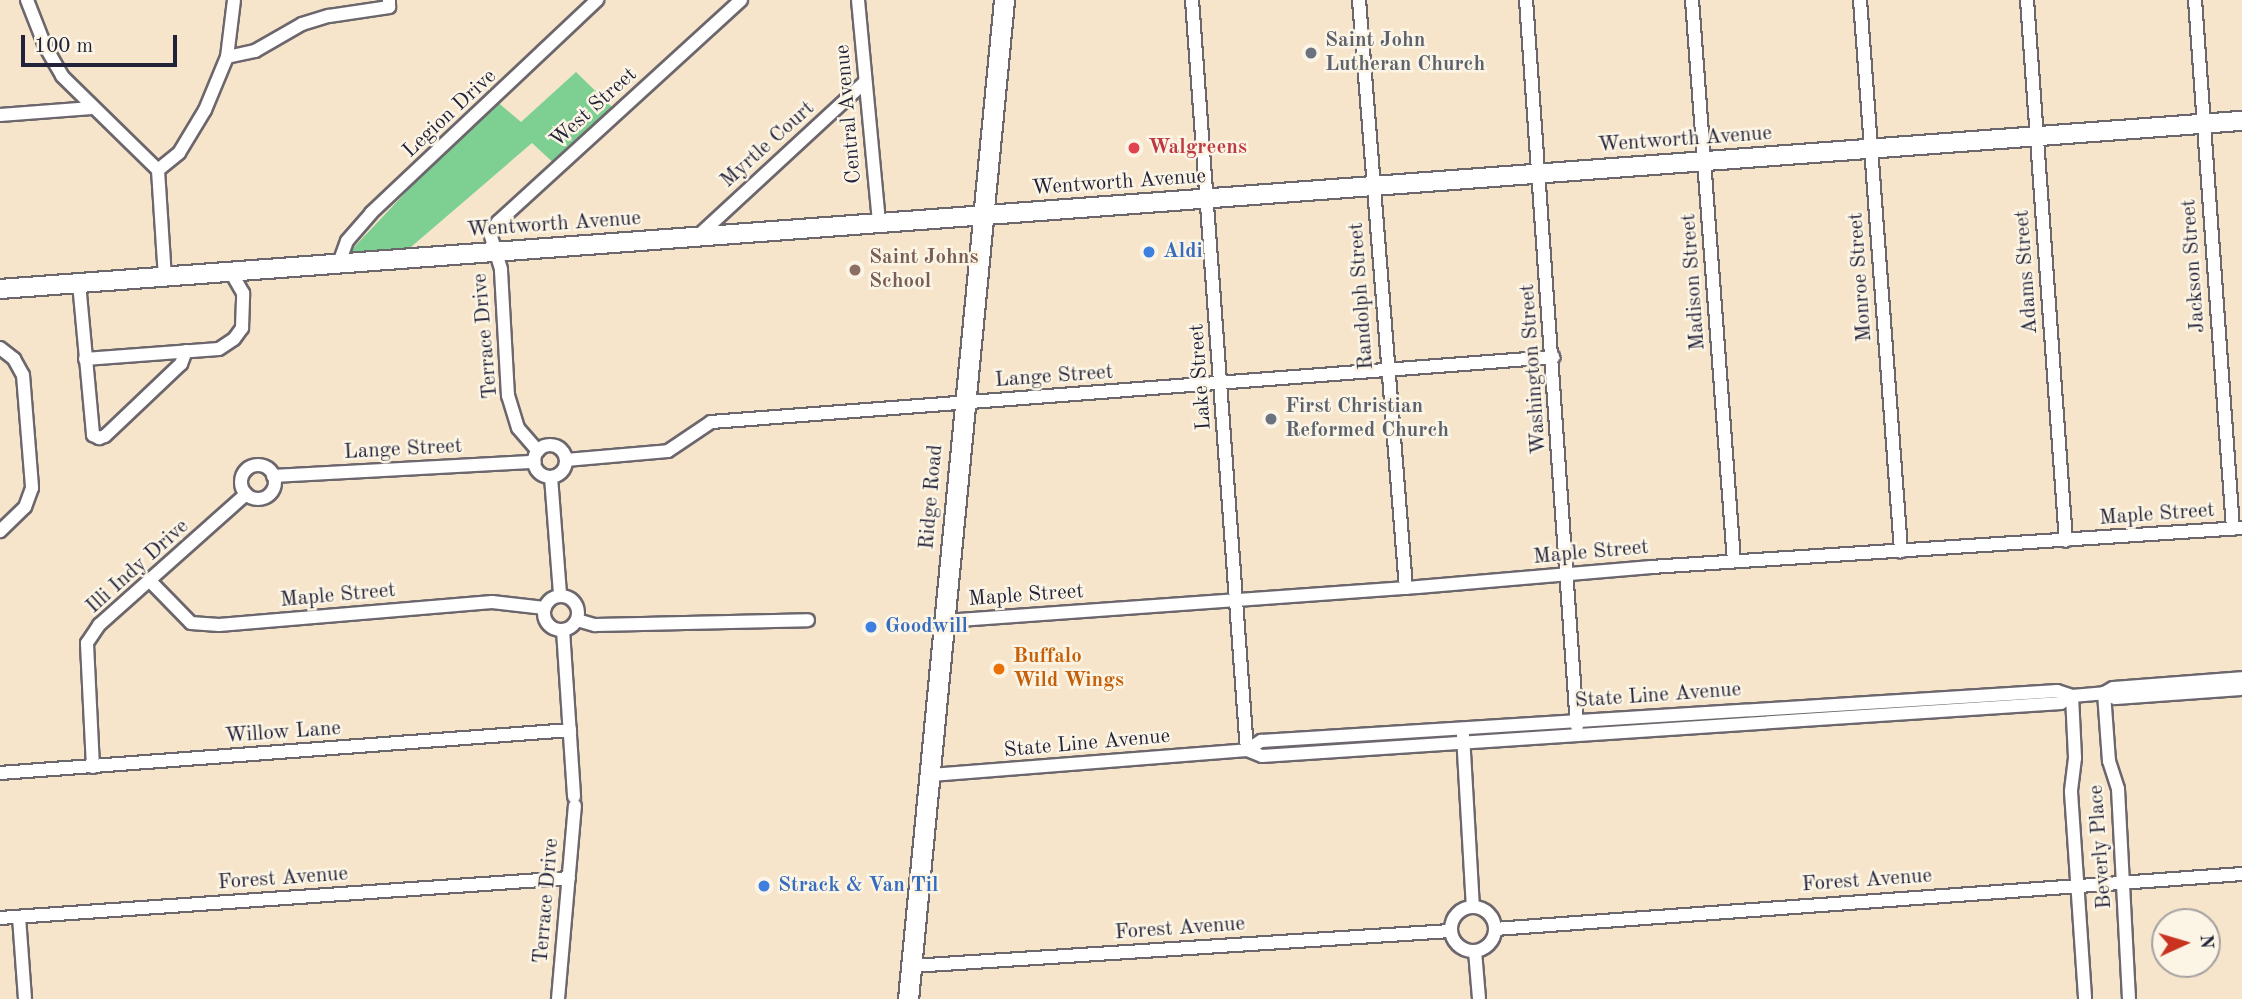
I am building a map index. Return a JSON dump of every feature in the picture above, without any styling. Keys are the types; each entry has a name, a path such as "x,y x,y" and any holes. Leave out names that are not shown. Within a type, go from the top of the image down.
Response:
{"main road":[{"name":"Ridge Road","path":"908,999 931,775 963,403 1004,0"}],"street":[{"path":"27,0 45,46 62,76 158,170 165,278"},
{"path":"158,170 179,153 205,110 227,57 234,0"},
{"name":"Legion Drive","path":"339,263 346,241 372,213 597,0"},
{"name":"West Street","path":"495,251 490,233 498,222 741,0"},
{"name":"Central Avenue","path":"858,0 879,224"},
{"name":"Lake Street","path":"1192,0 1247,750"},
{"name":"Randolph Street","path":"1359,0 1386,370 1406,588"},
{"name":"Washington Street","path":"1526,0 1578,734"},
{"name":"Madison Street","path":"1692,0 1734,561"},
{"name":"Monroe Street","path":"1860,0 1900,551"},
{"name":"Adams Street","path":"2028,0 2066,541"},
{"name":"Jackson Street","path":"2195,0 2237,529"},
{"path":"227,57 255,51 302,24 389,3"},
{"name":"Myrtle Court","path":"697,237 865,82"},
{"path":"0,115 92,108"},
{"name":"Wentworth Avenue","path":"0,289 2242,121"},
{"name":"Terrace Drive","path":"495,251 501,269 508,396 518,428 536,456"},
{"path":"85,359 219,349 234,339 242,328 243,293 251,270"},
{"path":"231,272 243,293"},
{"path":"79,283 93,435 99,438 105,436 181,365 186,351"},
{"path":"0,348 14,359 23,375 32,488 25,507 0,531"},
{"name":"Lange Street","path":"566,460 668,451 712,422 1553,357"},
{"path":"552,446 562,451 566,460 561,473 551,477 538,471 536,456 552,446"},
{"name":"Lange Street","path":"273,476 536,456"},
{"path":"250,468 266,468 273,476 274,487 268,495 258,499 246,494 241,482 250,468"},
{"path":"551,477 560,595"},
{"name":"Illi Indy Drive","path":"93,767 87,643 99,625 151,582 246,494"},
{"name":"Maple Street","path":"944,621 1734,561 2237,529"},
{"name":"Maple Street","path":"151,582 191,623 219,625 492,602 545,608"},
{"path":"560,595 576,603 579,611 577,620 563,630 548,624 545,608 550,599 560,595"},
{"path":"577,620 595,625 808,620"},
{"name":"Terrace Drive","path":"558,999 574,802 563,630"},
{"name":"State Line Avenue","path":"1247,750 1261,741 1577,720 2061,703 2072,696 2104,693 2113,688 2242,678"},
{"name":"State Line Avenue","path":"2104,693 2115,698 2242,689"},
{"name":"Beverly Place","path":"2104,693 2109,761 2118,789 2129,999"},
{"name":"Beverly Place","path":"2072,696 2075,758 2071,787 2085,999"},
{"name":"State Line Avenue","path":"931,775 1247,750 1262,756 1578,734 1808,712"},
{"path":"1463,728 1473,907"},
{"name":"Willow Lane","path":"0,773 570,730"},
{"name":"Forest Avenue","path":"1495,929 2076,884 2242,874"},
{"name":"Forest Avenue","path":"0,918 569,878"},
{"path":"1473,907 1486,911 1495,929 1492,941 1475,951 1459,946 1451,930 1455,917 1473,907"},
{"path":"19,917 25,999"},
{"name":"Forest Avenue","path":"912,966 1451,930"},
{"path":"1475,951 1479,999"}],"green space":[{"path":"576,72 617,112 558,167 532,143 397,259 339,263 494,99 521,122"}],"place":[{"name":"Saint John Lutheran Church","path":"1311,53"},
{"name":"Walgreens","path":"1134,148"},
{"name":"Aldi","path":"1149,252"},
{"name":"Saint Johns School","path":"855,270"},
{"name":"First Christian Reformed Church","path":"1271,419"},
{"name":"Goodwill","path":"871,627"},
{"name":"Buffalo Wild Wings","path":"999,669"},
{"name":"Strack & Van Til","path":"764,886"}]}
